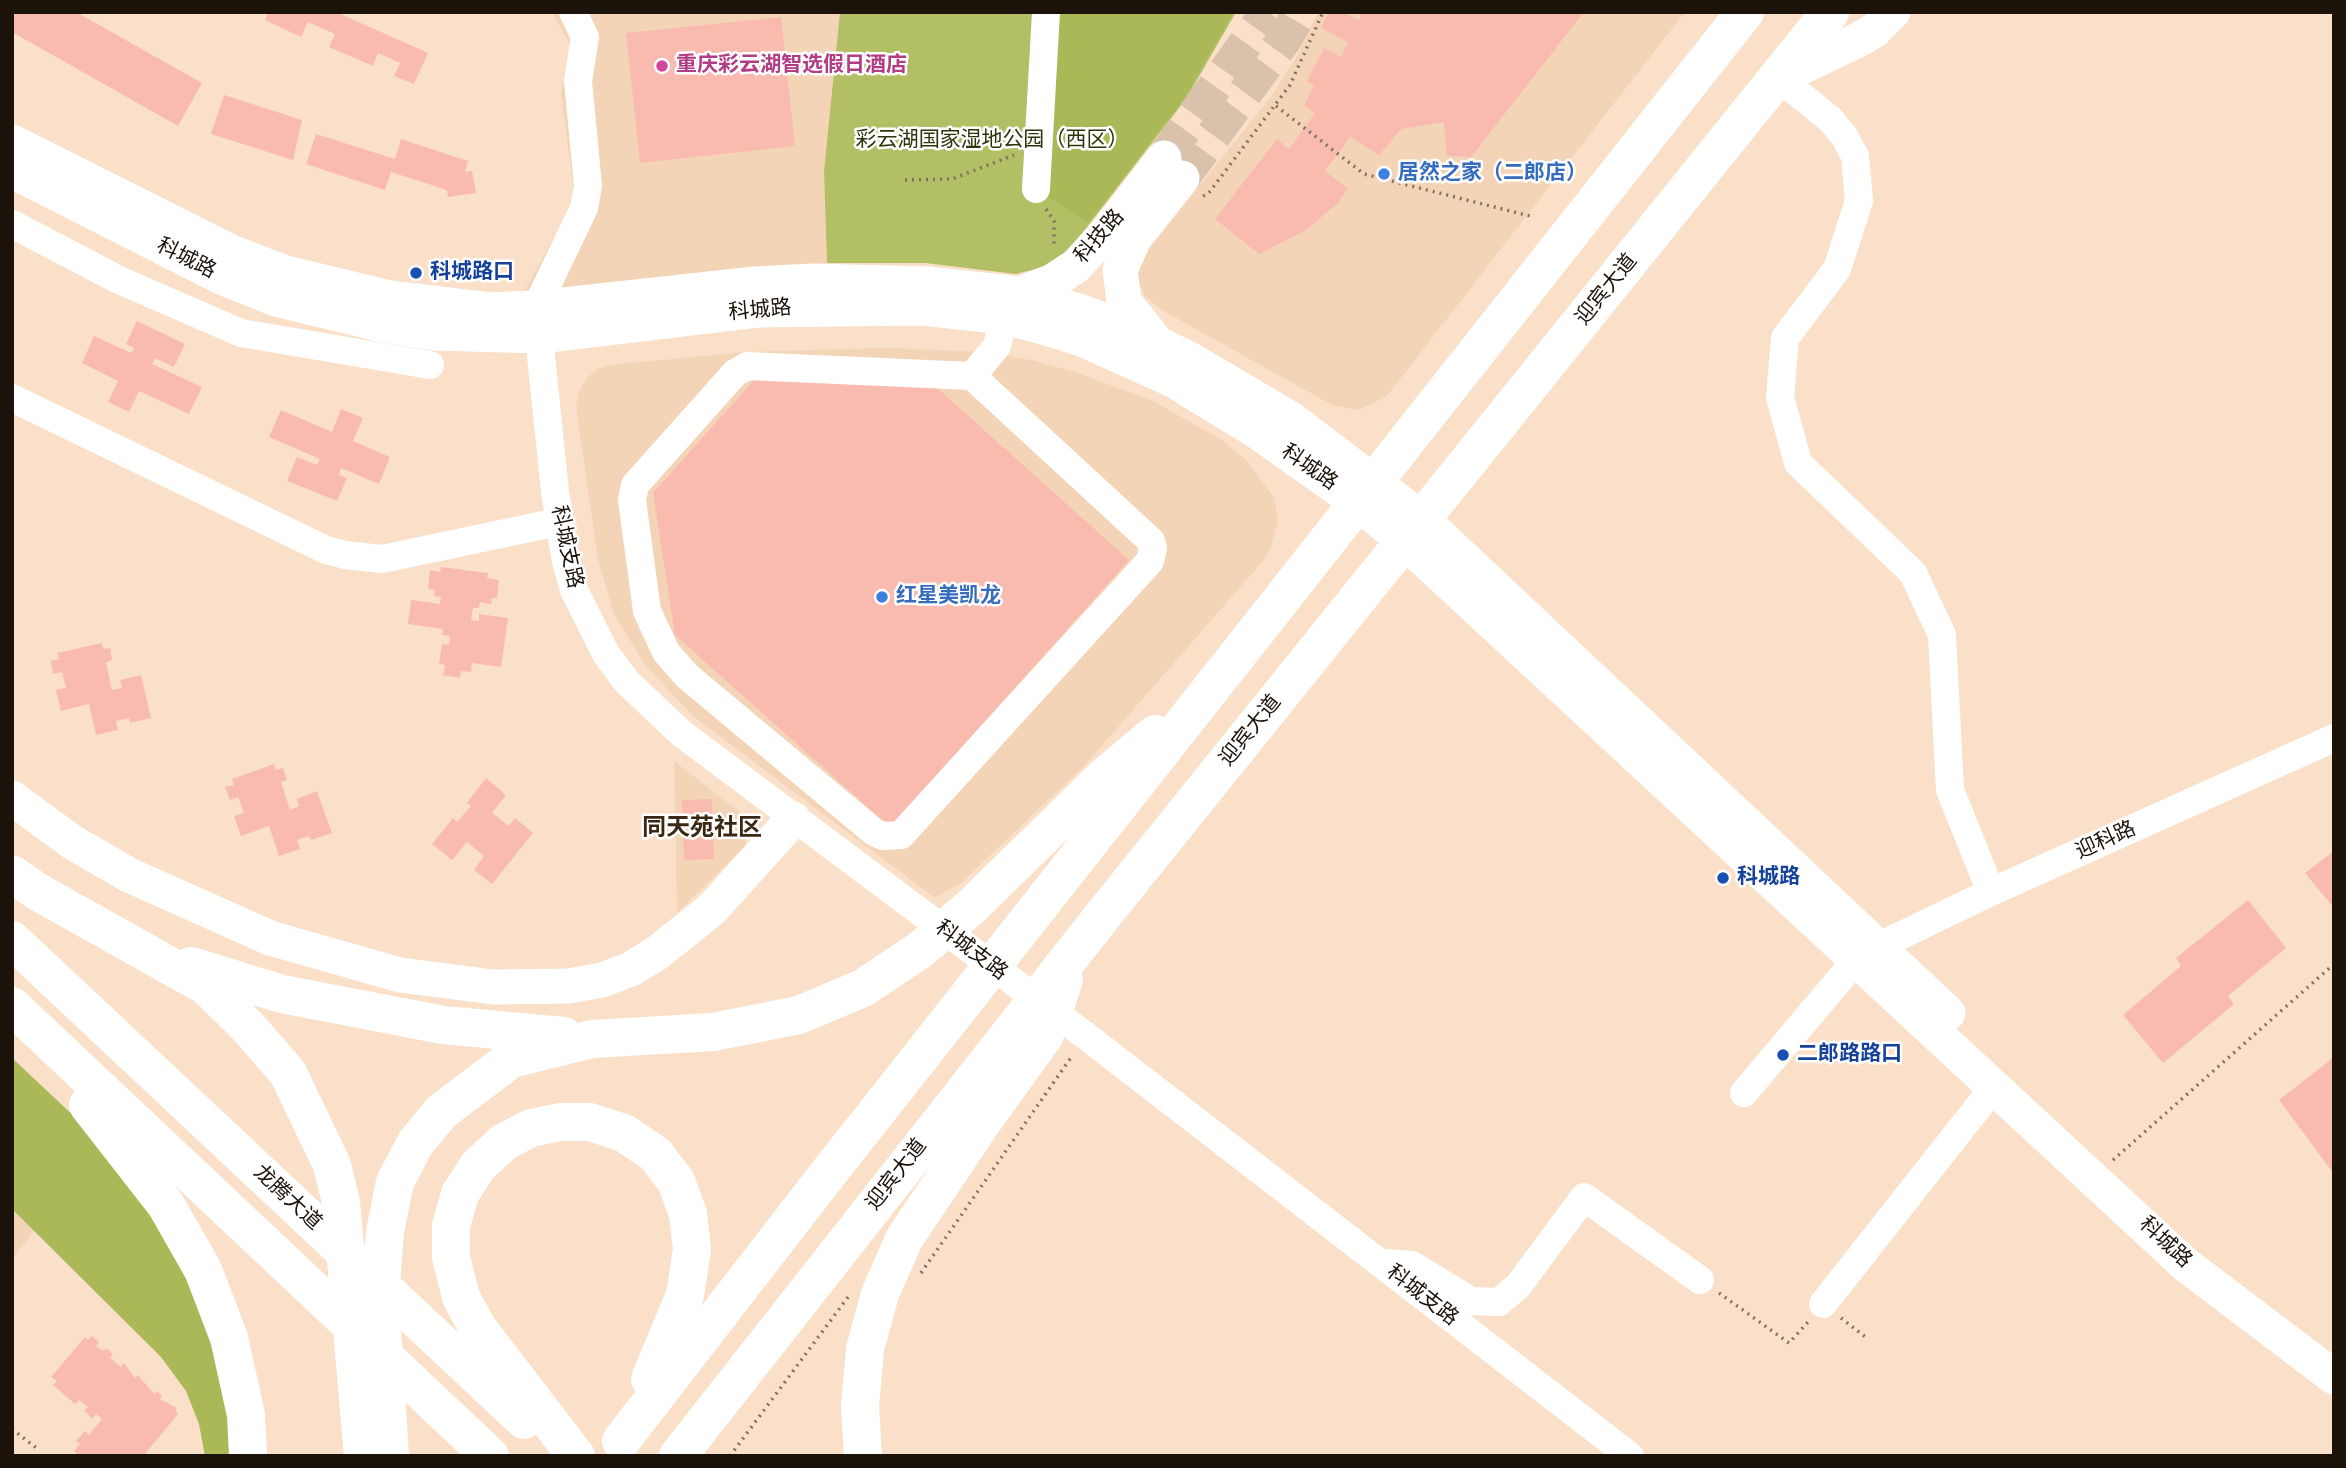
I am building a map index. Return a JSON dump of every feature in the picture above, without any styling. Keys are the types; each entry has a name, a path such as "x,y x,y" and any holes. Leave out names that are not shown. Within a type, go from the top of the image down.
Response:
{"highway":[{"path":"615,1448 823,1180 1745,12"},
{"name":"迎宾大道","path":"678,1456 1100,919 1830,12"},
{"path":"1500,422 1478,437 1465,441 1449,433 1445,422 1449,411 1533,301 1559,248"},
{"path":"130,944 224,978 295,996 443,1026 592,1039 713,1032 799,1015 863,988 920,950 970,908 1105,776 1216,683"},
{"path":"12,874 130,944 206,985 288,1073 332,1165 341,1202 363,1456"},
{"name":"龙腾大道","path":"12,940 526,1408 562,1456"},
{"path":"863,1456 860,1406 865,1349 880,1294 904,1239 1045,1035 1073,953"},
{"path":"12,1006 490,1456"},
{"path":"12,1014 116,1139 166,1205 203,1270 229,1338 246,1415 248,1456"},
{"path":"390,1456 380,1298 385,1231 395,1182 415,1144 441,1112 470,1087 511,1059 592,1039"},
{"path":"576,1456 526,1408 461,1297 451,1257 451,1226 460,1194 478,1166 504,1142 531,1128 560,1122 590,1122 624,1133 655,1154 676,1181 688,1214 692,1249 685,1294 615,1448"}],"main road":[{"path":"1825,57 1860,12"},
{"path":"1779,78 1875,30 1893,12"},
{"name":"科城路","path":"12,142 231,252 286,273 390,298 490,310 538,322"},
{"name":"科城路","path":"12,171 221,277 276,299 383,325 433,333 538,322 798,308 1012,306 1083,312 1158,344 1290,419 1868,953 2008,1072 2204,1251 2334,1346"},
{"path":"1158,344 1124,301 1120,270 1135,237 1181,177"},
{"name":"科技路","path":"1012,306 1076,266 1108,231 1181,177"},
{"name":"科城路","path":"1012,306 1172,380 1367,492"},
{"path":"12,798 72,842 129,875 270,938 400,975 493,987 568,986 602,980 631,969 685,933 712,909 793,819"},
{"name":"科城路","path":"1868,953 1994,1087 2186,1265 2334,1377"}],"street":[{"path":"538,322 584,208 588,186 578,81 585,37 573,12"},
{"path":"1036,189 1046,12"},
{"path":"1779,78 1831,120 1844,136 1855,156 1859,201 1837,270 1785,338 1780,397 1798,463 1913,573 1942,635 1951,790 1992,892"},
{"path":"12,224 119,280 241,333 430,365"},
{"path":"972,376 997,346 1012,306"},
{"name":"科城支路","path":"538,322 558,522 574,590 600,643 626,682 681,733 1086,1036 1630,1456"},
{"path":"747,366 972,376 1151,541 1153,555 901,835 883,836 874,832 687,676 666,652 647,611 632,500 635,485 735,373 747,366"},
{"path":"12,398 313,544 345,555 382,559 558,522"},
{"name":"迎科路","path":"1868,953 1992,892 2334,738"},
{"path":"793,819 821,787"},
{"path":"1744,1093 1868,953"},
{"path":"1823,1304 1994,1087"},
{"path":"1379,1263 1412,1265 1471,1301 1499,1302 1518,1286 1584,1197 1700,1280"}],"path":[{"path":"1181,177 1208,194 1276,106 1304,59 1323,12"},
{"path":"1276,106 1364,174 1530,216"},
{"path":"905,180 959,177 1010,159 1017,149"},
{"path":"1036,189 1054,221 1053,246 1063,254"},
{"path":"2109,1163 2334,964"},
{"path":"1700,1280 1789,1343 1823,1304 1868,1339"},
{"path":"12,1429 39,1450"}],"shaded area":[{"path":"552,12 840,12 824,171 827,263 595,286 525,290 564,219 574,194 561,91 570,59 570,45"},
{"name":"居然之家（二郎店）","path":"1318,12 1685,12 1386,397 1358,410 1332,405 1162,310 1144,295 1137,277 1145,254 1273,94 1298,54"},
{"path":"887,348 984,352 1031,360 1075,372 1153,401 1222,440 1247,461 1274,498 1278,522 1270,550 1262,562 1085,765 961,883 935,898 693,716 645,665 614,614 598,559 576,406 579,391 587,378 597,369 610,365 745,352"},
{"path":"674,761 742,814 746,845 677,913"},
{"path":"12,1209 35,1230 12,1259"}],"green space":[{"name":"彩云湖国家湿地公园（西区）","path":"840,12 1236,12 1186,99 1070,249 1055,264 1016,274 925,263 827,263 824,171"},
{"path":"1053,12 1233,12 1184,98 1088,223 1042,193"},
{"path":"12,1058 108,1148 208,1304 238,1456 205,1456 199,1424 186,1391 161,1357 12,1209"}],"building":[{"path":"12,12 76,12 202,83 178,126 12,32"},
{"path":"268,12 336,12 428,53 414,84 394,76 400,63 378,53 373,66 329,47 335,34 308,22 301,37 265,20"},
{"path":"1329,12 1344,12 1359,20 1361,16 1354,12 1584,12 1471,157 1447,156 1444,122 1401,129 1379,155 1350,137 1325,171 1348,189 1337,204 1306,230 1259,254 1215,219 1277,139 1289,149 1315,113 1304,106 1314,85 1307,81 1324,48 1341,57 1348,42 1321,28"},
{"path":"781,17 795,146 640,163 626,33"},
{"path":"224,95 302,120 293,160 211,134"},
{"path":"316,134 395,159 401,139 468,161 465,172 472,171 476,193 448,197 447,190 391,172 385,190 306,164"},
{"path":"137,321 185,344 174,367 155,358 152,364 202,387 189,414 139,391 129,412 108,402 118,381 82,363 94,336 131,353 134,348 126,344"},
{"name":"红星美凯龙","path":"756,378 935,386 1129,560 890,827 675,635 653,493"},
{"path":"341,409 363,418 353,441 390,457 379,484 341,468 339,475 347,478 337,501 287,481 297,457 317,465 320,459 269,437 281,410 332,432"},
{"path":"441,567 488,573 487,578 499,580 497,598 492,598 491,604 480,602 479,608 473,608 471,620 479,621 479,614 508,618 501,667 472,663 471,672 461,671 460,678 443,675 445,665 439,664 442,644 449,645 450,636 442,635 443,629 408,624 411,600 440,604 441,597 434,596 435,590 428,589 430,570 440,572"},
{"path":"102,643 103,649 110,648 112,660 106,662 112,690 122,688 120,680 141,675 151,718 130,723 129,718 116,721 118,730 96,735 89,704 61,711 56,690 66,688 62,672 53,674 51,661 59,659 57,653"},
{"path":"274,764 276,770 283,768 287,780 281,782 290,810 299,806 297,799 317,791 332,833 311,840 309,836 297,840 300,849 279,856 269,826 241,836 234,816 244,813 238,797 230,800 225,787 234,785 232,779"},
{"path":"486,778 506,795 492,813 509,826 515,818 533,833 492,884 474,870 484,856 467,842 452,860 432,844 453,818 457,822 471,806 467,803"},
{"path":"712,799 714,859 684,860 682,800"},
{"path":"2334,851 2334,908 2305,873"},
{"path":"2248,900 2286,948 2228,996 2234,1004 2163,1063 2123,1015 2181,966 2176,958"},
{"path":"2334,1057 2334,1174 2279,1100"},
{"path":"91,1336 99,1342 96,1346 103,1351 106,1348 113,1354 110,1358 121,1367 124,1363 135,1378 138,1375 154,1394 157,1391 162,1396 160,1399 177,1408 175,1411 178,1414 143,1456 79,1456 74,1451 80,1444 76,1441 85,1431 89,1435 102,1419 96,1414 93,1419 84,1411 88,1407 79,1400 75,1404 53,1385 57,1381 51,1377 85,1337 88,1340"}],"tunnel":[{"path":"1164,158 1268,12"},
{"path":"1182,178 1284,40 1300,12"}],"place":[{"name":"重庆彩云湖智选假日酒店","path":"662,66"},
{"name":"居然之家（二郎店）","path":"1384,174"},
{"name":"科城路口","path":"416,273"},
{"name":"红星美凯龙","path":"882,597"},
{"name":"科城路","path":"1723,878"},
{"name":"二郎路路口","path":"1783,1055"}],"district":[{"name":"同天苑社区","path":"702,829"}]}
